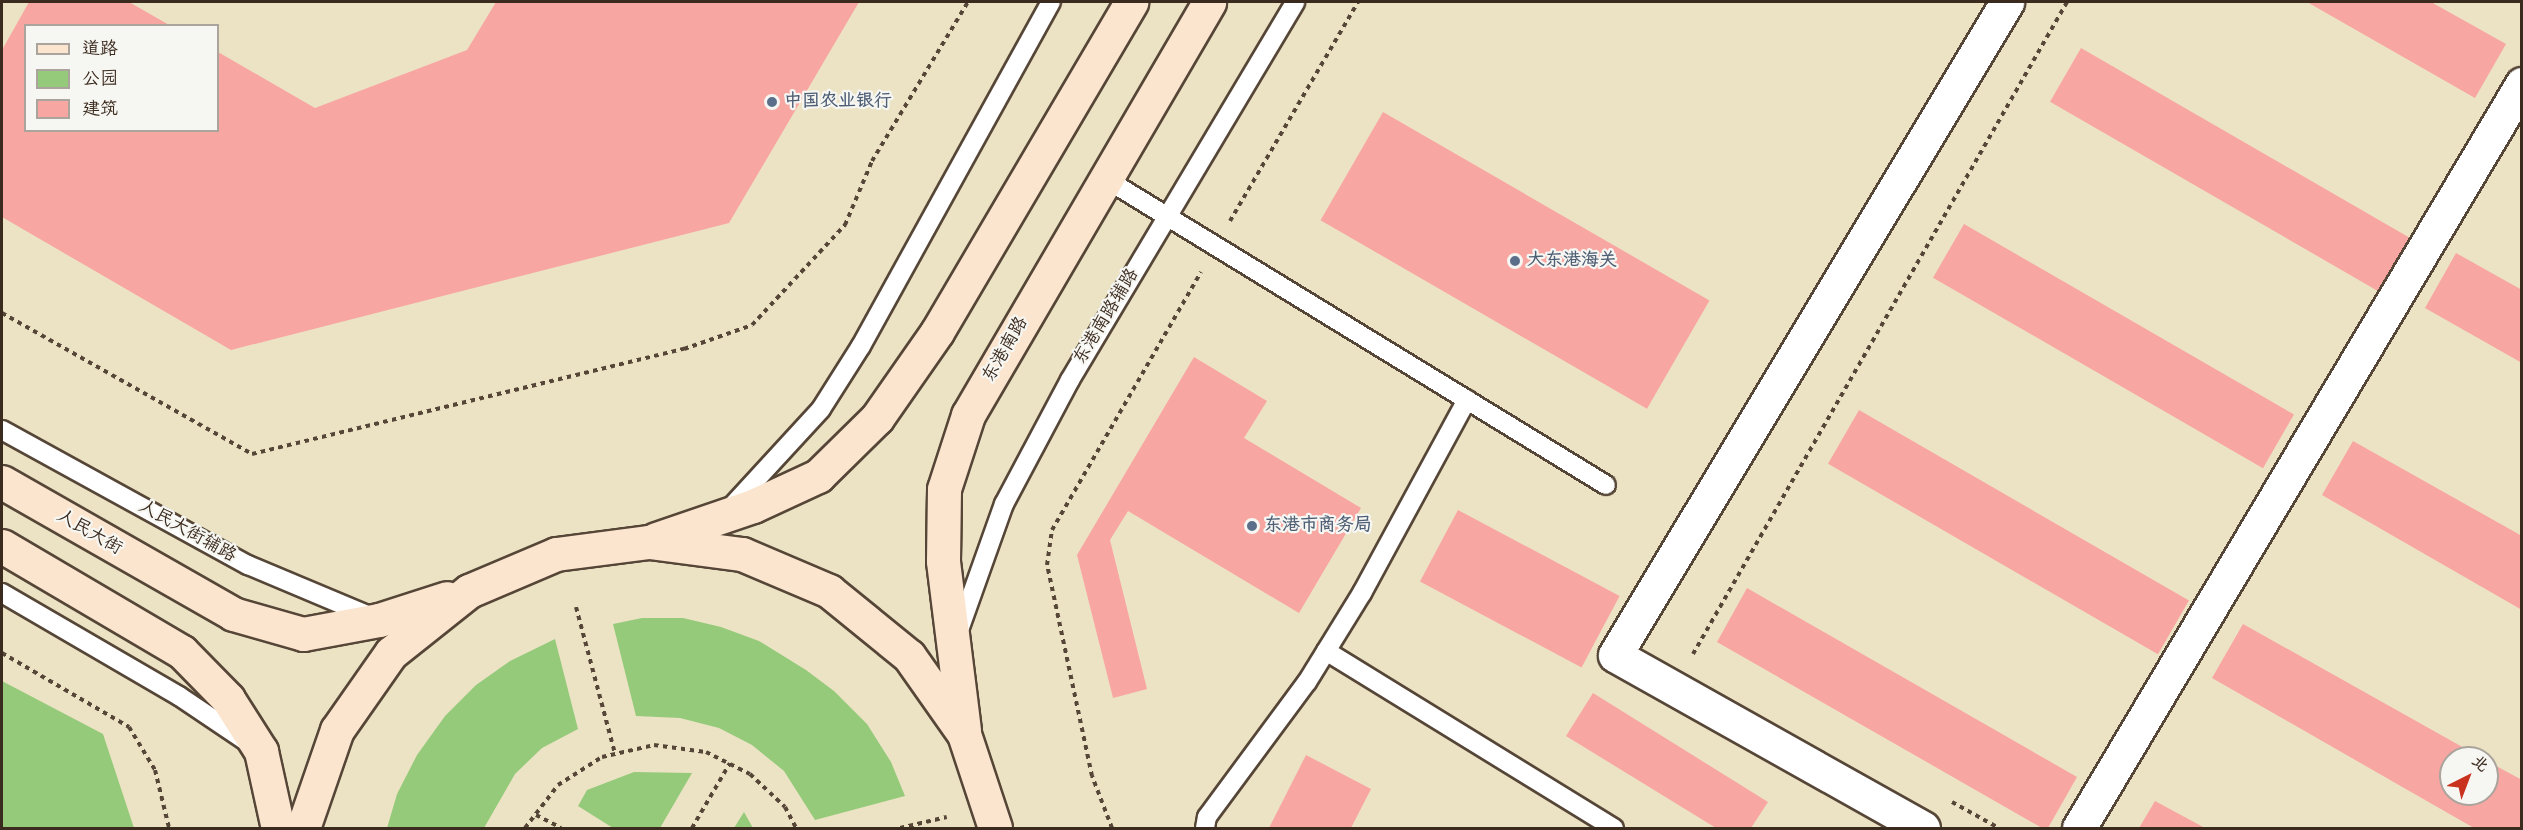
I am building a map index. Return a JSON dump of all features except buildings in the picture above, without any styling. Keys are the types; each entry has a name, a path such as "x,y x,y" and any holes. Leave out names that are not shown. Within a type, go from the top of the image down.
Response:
{"main road":[{"path":"303,828 343,721 391,653 469,591 556,554 649,542 723,516 818,476 877,418 937,332 1131,2"},
{"name":"东港南路","path":"965,738 943,561 944,489 968,415 1209,2"},
{"name":"人民大街","path":"2,482 233,614 303,634 379,620 469,591"},
{"path":"649,542 742,554 829,591 909,656 965,738 995,828"},
{"path":"2,546 182,652 228,699 261,750 278,828"}],"street":[{"path":"1923,828 1615,655 2007,2"},
{"path":"2079,828 2522,84"}],"lane":[{"path":"723,516 821,409 844,373 1051,2"},
{"name":"东港南路辅路","path":"953,649 1004,504 1070,381 1295,2"},
{"path":"1106,179 1606,485"},
{"path":"1205,828 1207,817 1326,651 1362,593 1467,400"},
{"name":"人民大街辅路","path":"2,430 248,565 379,620"},
{"path":"2,593 179,696 261,750"},
{"path":"1326,651 1614,828"}],"path":[{"path":"2,314 252,454 684,349 752,325 845,225 872,161 968,2"},
{"path":"1112,828 1092,776 1047,565 1052,530 1358,2"},
{"path":"1702,660 1692,654 2067,2"},
{"path":"576,607 615,754"},
{"path":"2,653 129,727 155,770 169,828"},
{"path":"525,828 558,785 602,757 654,745 706,752 750,774 785,807 796,828"},
{"path":"692,828 730,763"},
{"path":"1948,799 1999,828"},
{"path":"536,814 561,828"},
{"path":"900,828 947,818"}],"green space":[{"path":"642,618 683,618 721,627 759,641 806,670 834,691 867,724 891,762 905,796 815,820 784,771 752,745 719,728 680,718 636,716 613,624"},
{"path":"555,639 578,729 542,748 515,774 484,828 387,828 397,794 417,755 445,716 476,685 510,661"},
{"path":"2,681 103,734 134,828 2,828"},
{"path":"634,772 692,773 660,828 613,828 578,806 587,790"},
{"path":"744,812 753,828 734,828"}],"place":[{"name":"中国农业银行","path":"772,102"},
{"name":"大东港海关","path":"1515,261"},
{"name":"东港市商务局","path":"1252,526"}]}
